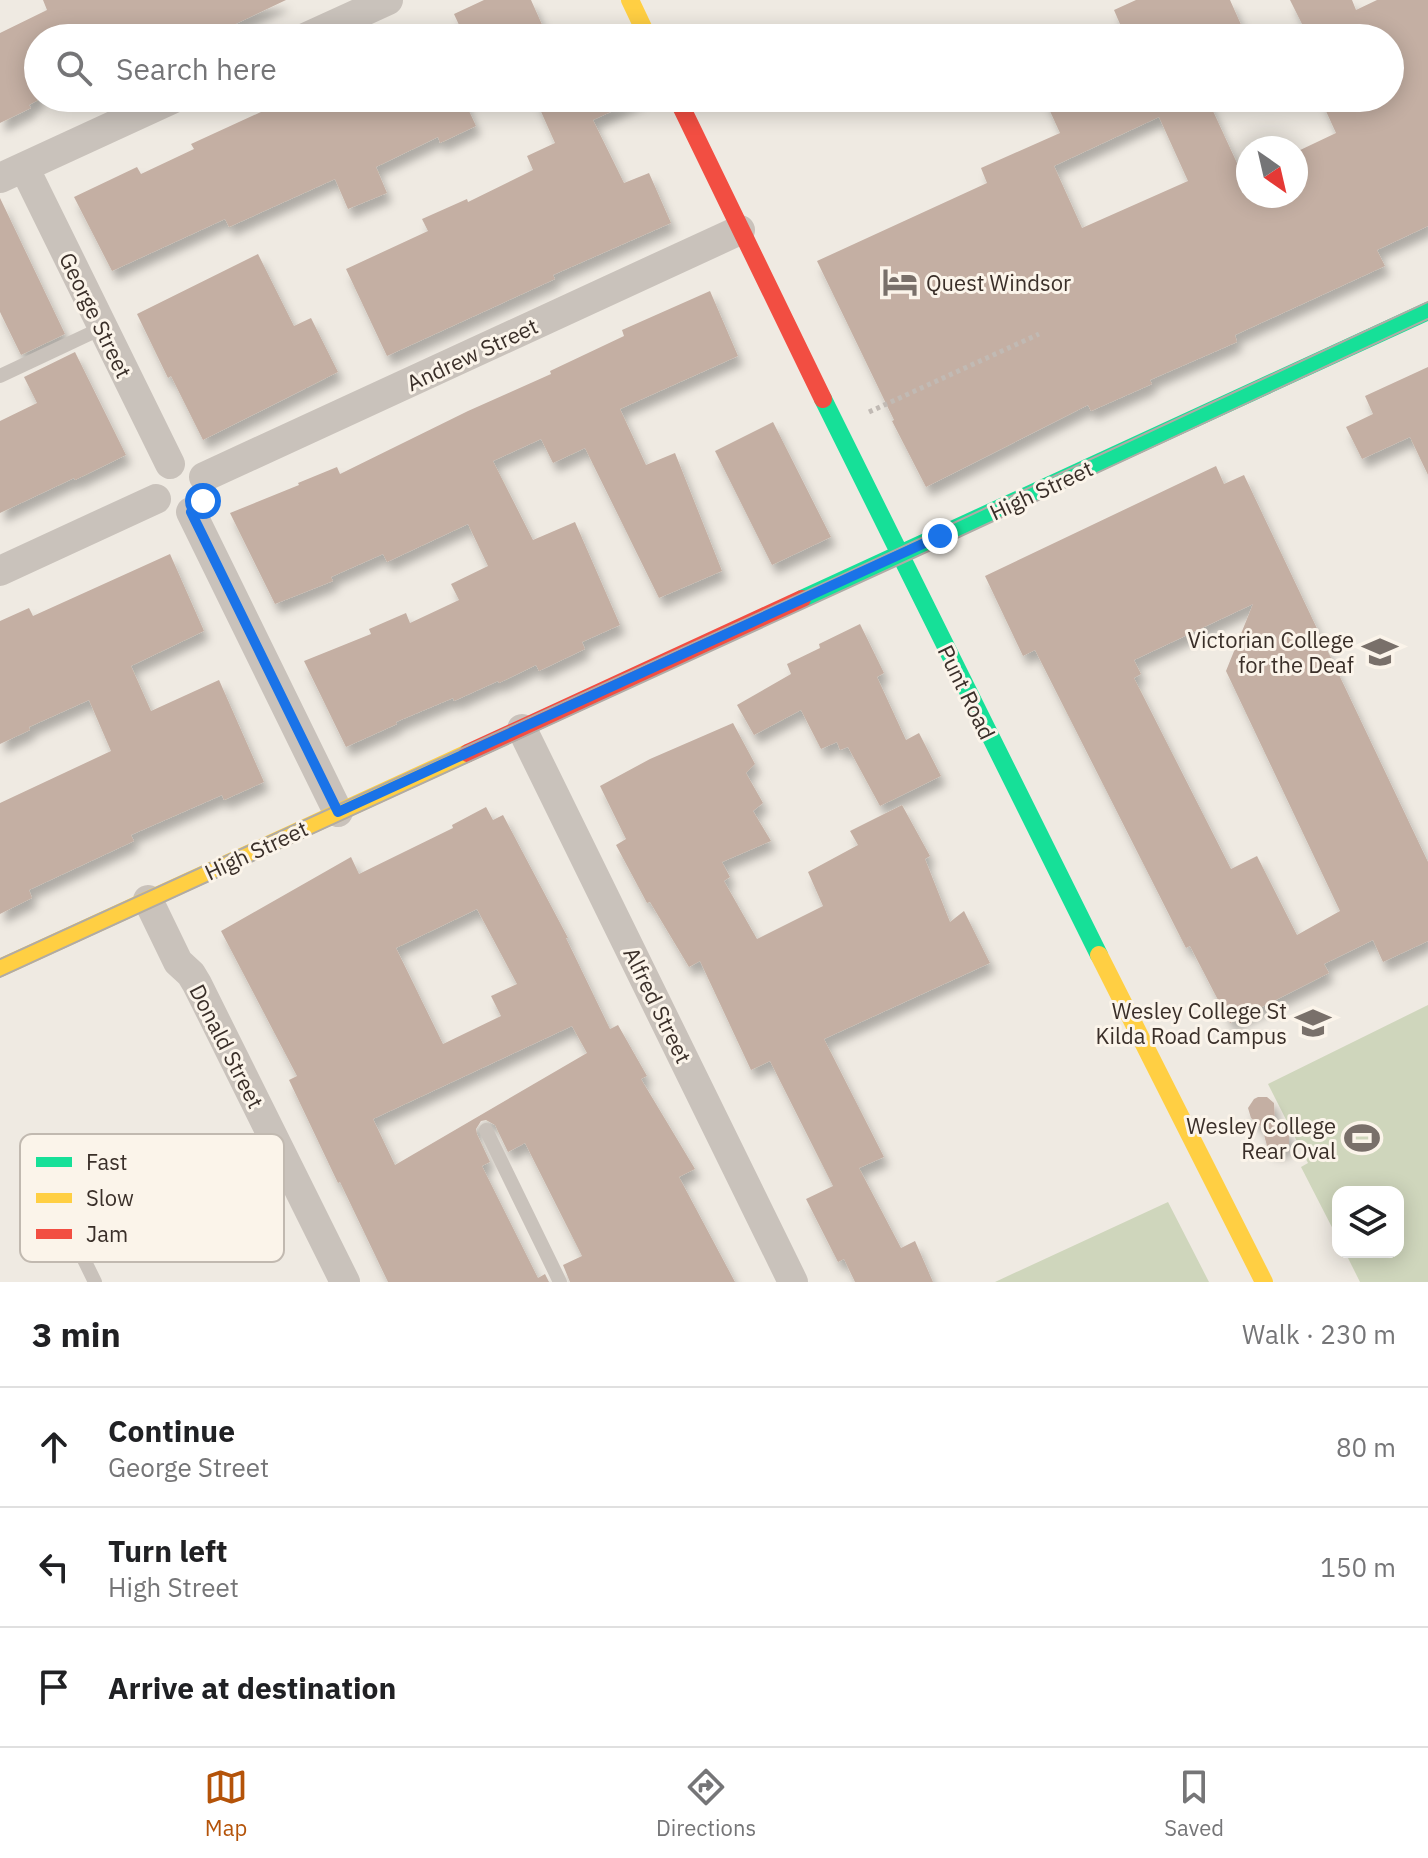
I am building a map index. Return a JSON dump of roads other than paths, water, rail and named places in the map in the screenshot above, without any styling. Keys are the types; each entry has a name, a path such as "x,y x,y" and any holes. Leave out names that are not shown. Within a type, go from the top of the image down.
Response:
{"main road":[{"path":"630,0 641,24"},
{"name":"Punt Road","path":"684,112 1000,758 1264,1282"},
{"name":"High Street","path":"0,968 1428,311"}],"street":[{"path":"336,24 388,0"},
{"path":"12,172 143,112"},
{"name":"George Street","path":"12,172 102,328 170,464"},
{"name":"Andrew Street","path":"204,477 740,230"},
{"path":"186,463 204,477 203,501 184,515 167,512 153,491 157,475 170,464 186,463"},
{"path":"0,571 156,499"},
{"path":"191,512 338,812"},
{"name":"Alfred Street","path":"522,729 793,1282"},
{"name":"Donald Street","path":"148,900 178,962 197,984 271,1134"},
{"name":"Donald Street","path":"284,1159 345,1282"}],"lane":[{"path":"0,376 102,328"},
{"path":"486,1130 560,1282"},
{"path":"85,1262 95,1282"}],"tram line":[{"path":"0,959 844,574 1428,302"},
{"path":"0,977 1428,319"}],"place":[{"name":"Quest Windsor","path":"900,282"},
{"name":"Victorian College for the Deaf","path":"1380,652"},
{"name":"Wesley College St Kilda Road Campus","path":"1313,1023"},
{"name":"Wesley College Rear Oval","path":"1362,1138"}]}
